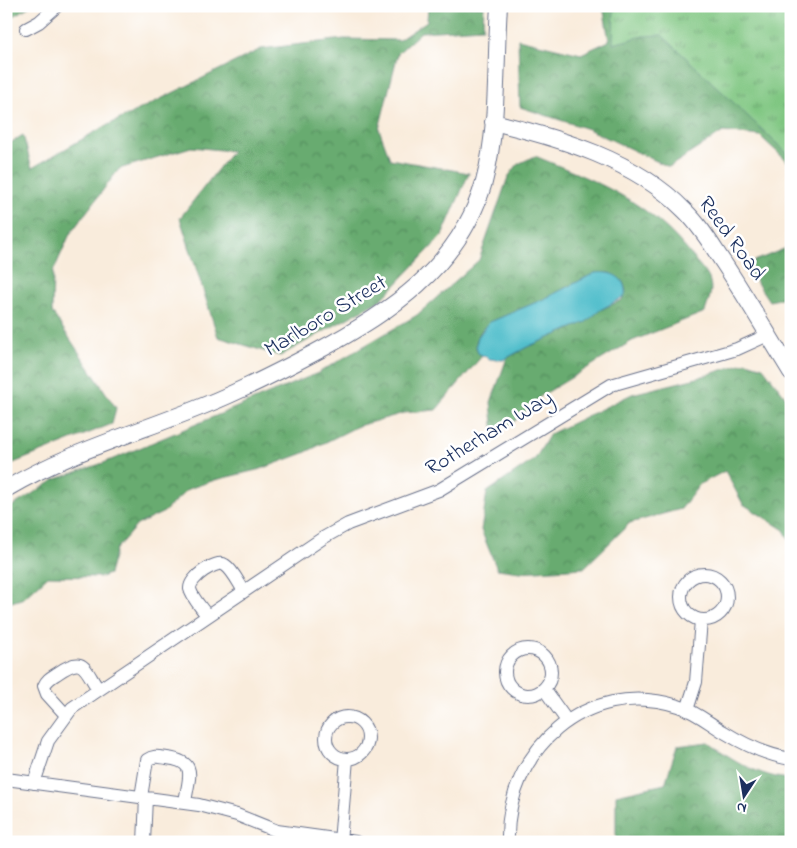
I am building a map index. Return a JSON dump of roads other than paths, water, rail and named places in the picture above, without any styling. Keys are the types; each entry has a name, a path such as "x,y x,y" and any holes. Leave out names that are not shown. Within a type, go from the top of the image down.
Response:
{"street":[{"path":"26,29 39,22 57,6"},
{"name":"Marlboro Street","path":"6,489 36,472 86,449 204,406 281,371 357,329 399,302 439,265 469,220 488,163 493,122 499,6"},
{"name":"Reed Road","path":"493,122 547,136 601,157 637,174 670,197 690,216 707,238 791,372"},
{"name":"Rotherham Way","path":"34,783 44,749 66,715 98,689 322,538 348,524 446,487 603,389 634,377 747,346 768,335"},
{"path":"207,616 190,588 193,580 213,566 219,564 227,567 244,591"},
{"path":"687,710 697,675 701,620"},
{"path":"66,715 46,692 44,686 49,679 71,664 77,663 84,668 98,689"},
{"path":"544,689 567,721"},
{"path":"508,842 511,802 524,768 546,739 567,721 600,706 626,701 660,702 687,710 745,744 770,755 791,759"},
{"path":"144,842 143,797 148,760 155,756 180,759 185,762 189,769 185,803"},
{"path":"340,841 347,759"},
{"path":"6,779 185,803 218,809 277,831 356,842"}],"water":[{"path":"595,273 612,274 621,280 624,284 625,296 600,310 586,322 527,347 503,360 490,359 478,353 476,345 478,337 488,323 546,298"}]}
